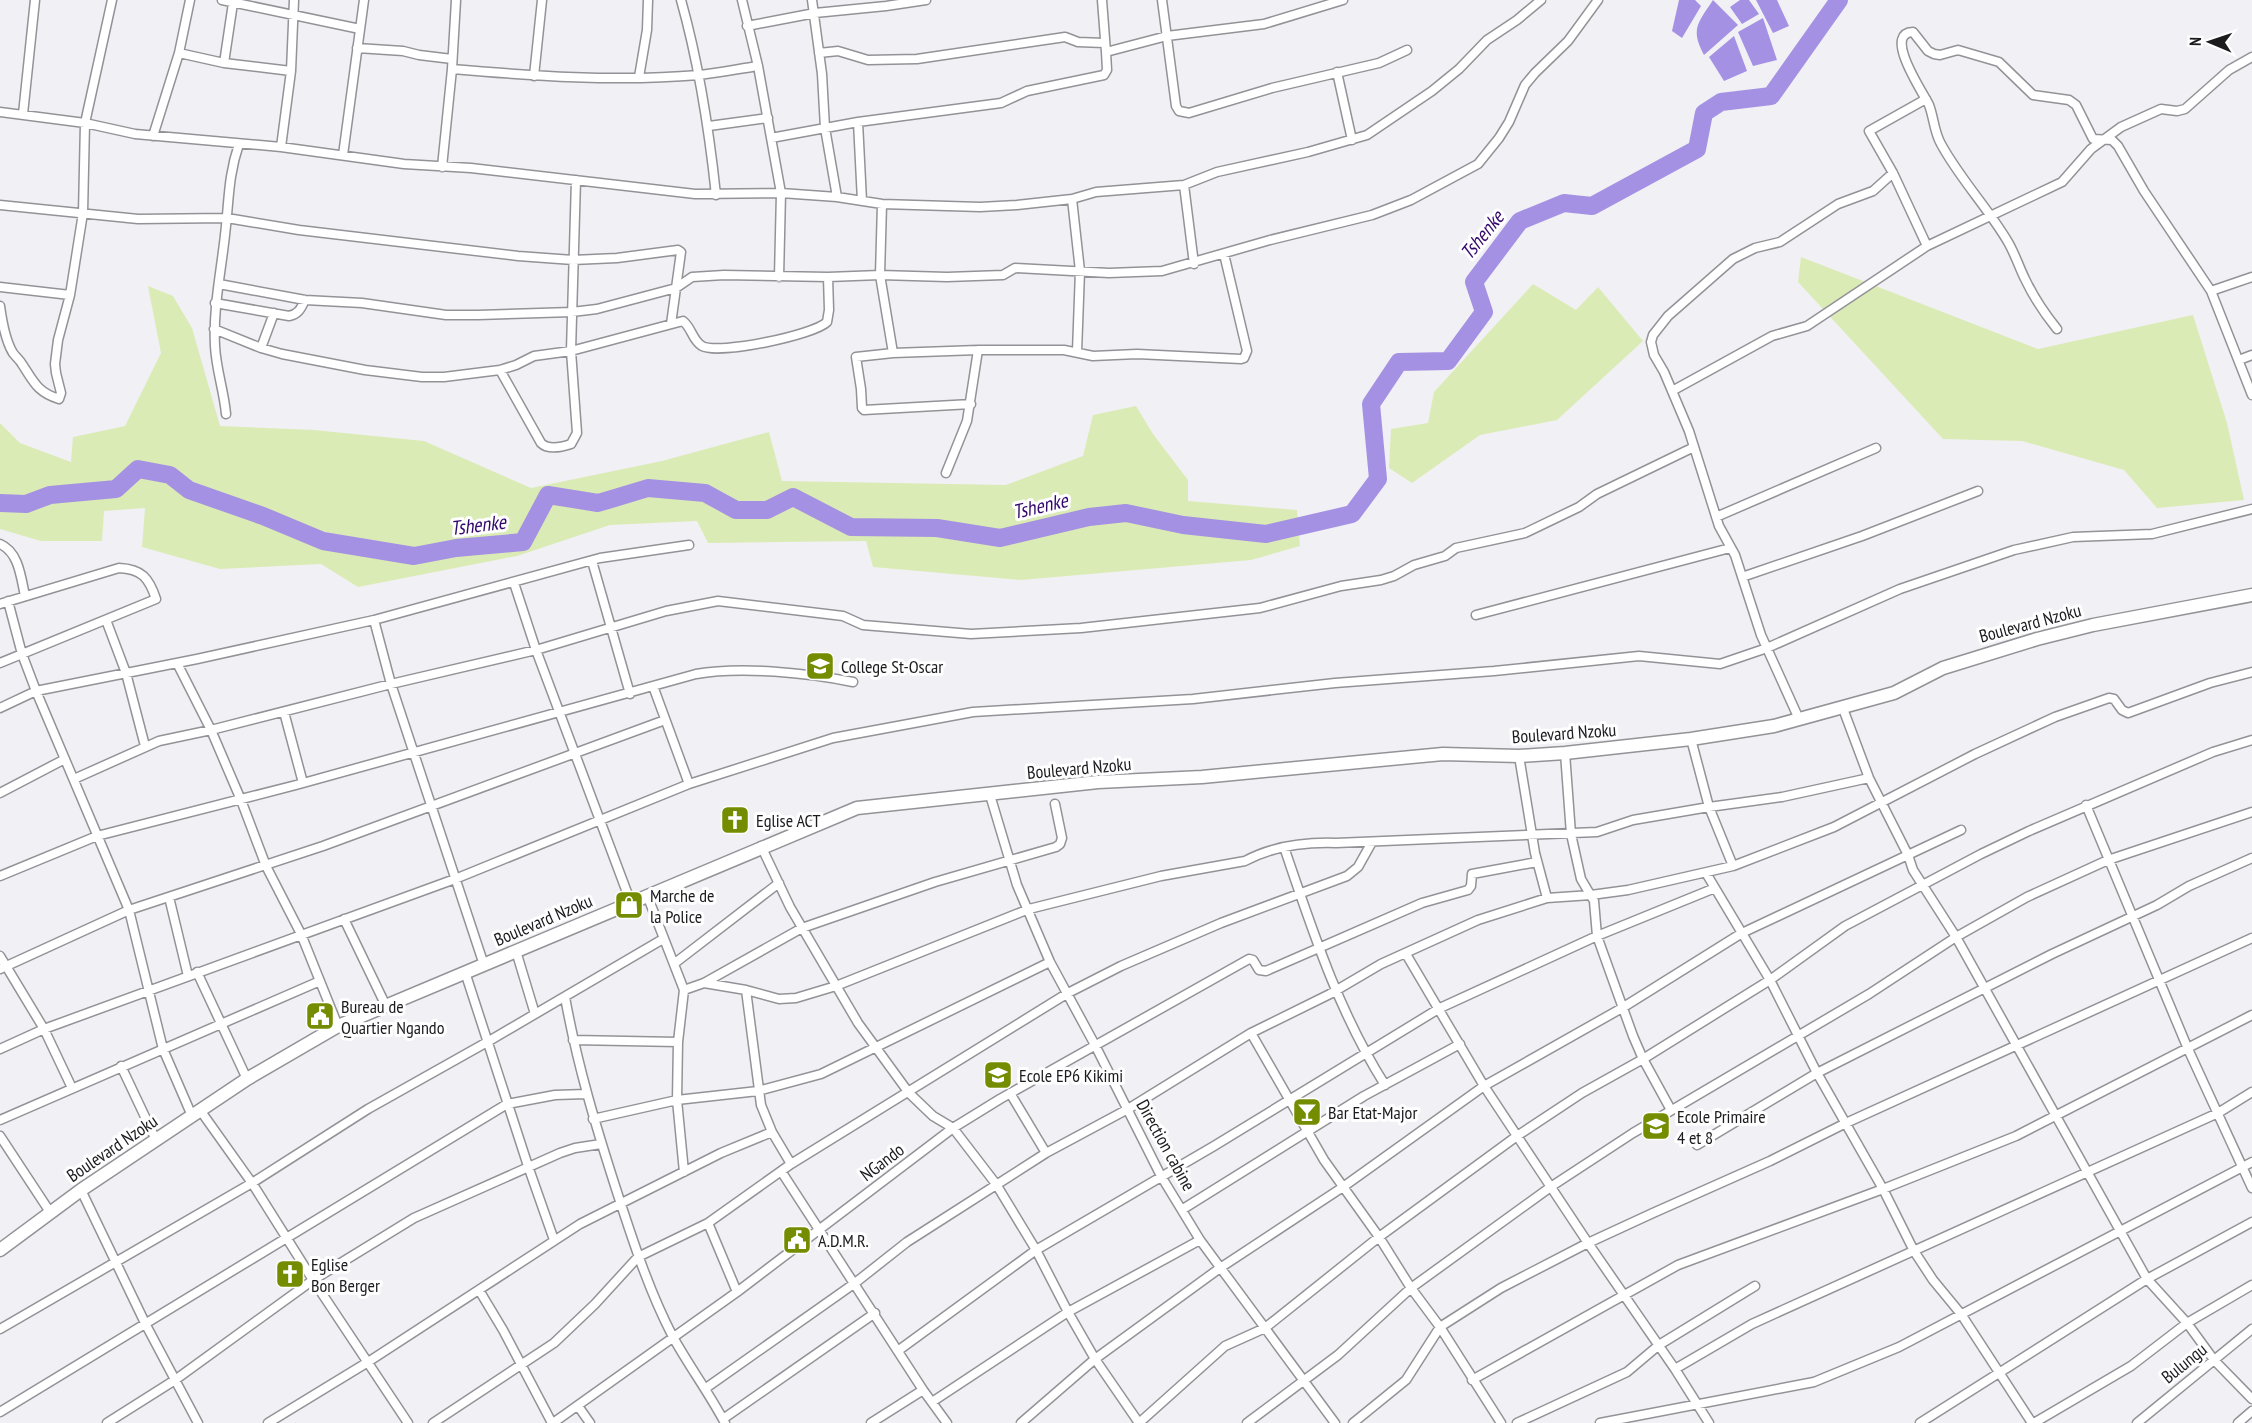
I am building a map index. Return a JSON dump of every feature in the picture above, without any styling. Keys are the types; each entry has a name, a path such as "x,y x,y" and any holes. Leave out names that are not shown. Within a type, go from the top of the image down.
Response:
{"street":[{"path":"23,114 35,0"},
{"path":"0,306 2,322 13,352 33,383 45,393 59,399 61,393 55,364 58,340 70,295 83,213 85,123 112,0"},
{"path":"153,136 179,53 190,0"},
{"path":"222,0 360,29"},
{"path":"281,147 291,71 294,0"},
{"path":"344,155 364,0"},
{"path":"442,167 456,0"},
{"path":"534,76 542,0"},
{"path":"639,77 647,30 648,0"},
{"path":"681,0 700,75 709,126 716,195"},
{"path":"742,0 758,66 781,194 779,277"},
{"path":"812,0 824,87 825,128 837,197"},
{"path":"747,26 815,13 926,0"},
{"path":"771,138 858,122 1001,103 1027,91 1104,75 1107,70 1102,0"},
{"path":"1162,0 1176,106 1182,112 1189,113 1272,88 1379,63 1407,50"},
{"path":"819,53 838,51 862,59 879,60 917,58 1065,37 1077,42 1105,47 1167,36 1264,24 1343,0"},
{"path":"0,112 85,123 117,132 281,147 304,152 716,195 781,194 837,197 882,204 980,207 1017,205 1072,199 1096,192 1184,185 1223,170 1352,140 1383,126 1432,91 1459,69 1487,40 1541,0"},
{"path":"219,284 305,300 362,303 446,315 572,312 620,304 676,288 692,278 724,275 947,277 1003,275 1015,268 1146,273 1194,264 1387,210 1412,200 1478,164 1509,122 1525,85 1568,41 1598,0"},
{"path":"224,63 233,3"},
{"path":"2057,329 2042,311 2012,248 1941,144 1926,99 1910,70 1901,43 1902,38 1909,32 1913,32 1928,51 1934,54 1940,55 1958,50 1999,62 2033,95 2069,100 2076,105 2094,139 2112,140 2118,146 2144,191 2211,291 2252,395"},
{"path":"357,48 403,51 452,64 534,76 700,75 758,66"},
{"path":"179,53 224,63 291,71"},
{"path":"1672,391 1772,336 1807,326 1927,246 2062,182 2091,149 2121,127 2161,109 2177,111 2185,109 2229,70 2252,57"},
{"path":"1337,72 1352,140"},
{"path":"1926,99 1869,132 1893,173 1927,246"},
{"path":"709,126 768,118"},
{"path":"858,122 862,201"},
{"path":"226,414 217,364 214,329 215,303 227,218 230,168 239,144"},
{"path":"1799,719 1767,648 1731,548 1722,535 1694,447 1664,372 1654,355 1651,342 1653,335 1668,316 1733,259 1755,248 1780,242 1838,204 1873,191 1893,173"},
{"path":"500,370 541,443 545,447 571,444 577,433 571,351 576,180"},
{"path":"1184,185 1194,264"},
{"path":"1072,199 1080,271 1077,352"},
{"path":"882,204 880,275 893,353"},
{"path":"0,205 157,220 227,218 410,244 573,260 617,258 678,250 681,252 671,324"},
{"path":"971,404 864,410 856,357 893,353 978,350 1077,352 1093,356 1137,354 1241,359 1247,351 1224,254"},
{"path":"214,329 261,348 337,365 422,377 467,376 500,370 534,356 571,351 683,321 697,342 713,349 735,349 807,332 824,326 827,322 828,277"},
{"path":"2211,291 2252,278"},
{"path":"0,287 70,295"},
{"path":"215,303 281,315 295,314 305,300"},
{"path":"261,348 274,313"},
{"path":"946,473 963,435 971,404 978,350"},
{"path":"2239,360 2252,355"},
{"path":"74,778 159,741 536,650 666,611 721,601 843,616 863,624 971,634 1081,628 1254,609 1341,586 1381,580 1414,565 1445,556 1456,548 1525,533 1579,507 1597,494 1694,447"},
{"path":"1716,517 1876,448"},
{"path":"1742,577 1862,536 1978,491"},
{"path":"0,1049 44,1029 454,879 689,784 832,738 973,712 1193,699 1335,683 1494,671 1639,656 1720,664 1767,648 1900,589 2034,544 2073,537 2152,534 2252,509"},
{"path":"0,544 14,556 25,596"},
{"path":"0,708 36,691 374,620 613,555 689,545"},
{"path":"1476,615 1731,548"},
{"path":"592,561 630,694"},
{"path":"0,663 22,654 106,620 156,599 148,579 129,568 115,568 4,602 22,654 36,691 129,910 163,1049 196,1113 252,1182 286,1239 408,1423"},
{"path":"514,583 536,650 631,903"},
{"name":"Boulevard Nzoku","path":"0,1250 81,1190 247,1079 338,1026 761,846 857,808 892,802 990,795 1098,782 1202,777 1443,754 1519,756 1564,753 1691,739 1774,726 1894,693 1943,668 2037,639 2093,625 2252,595"},
{"path":"106,620 126,673 145,746"},
{"path":"374,620 391,684 484,964"},
{"path":"177,663 211,730 266,866 300,934 338,1026"},
{"path":"0,876 98,836 241,800 696,674 729,670 818,675 853,682"},
{"path":"706,1388 855,1283 907,1242 996,1184 1046,1153 1128,1109 1251,1033 1381,964 1478,920 1547,898 1628,890 1733,866 1820,833 1975,754 2055,717 2109,698 2114,699 2122,710 2128,713 2210,683 2252,672"},
{"path":"653,686 689,784"},
{"path":"1842,706 1869,778 1908,855 1913,870 1956,937 2147,1279 2187,1323 2214,1360 2252,1399"},
{"path":"284,712 303,783"},
{"path":"2,968 129,910 266,866 665,720"},
{"path":"1691,739 1709,807 1733,866"},
{"path":"761,846 802,928 875,1048 909,1093 933,1116 953,1128 996,1184 1036,1250 1095,1359 1139,1423 1225,1346 1265,1328 1379,1238 1517,1136 1582,1093 1643,1059 1770,980 1845,927 2009,840 2213,752 2252,740"},
{"path":"1564,753 1571,834 1581,879 1595,906 1597,936 1622,1008 1643,1059 1671,1110"},
{"path":"1519,756 1537,862 1547,898"},
{"path":"0,793 65,759"},
{"path":"704,983 786,1000 836,986 1029,909 1161,876 1245,861 1256,855 1306,842 1372,842 1597,832 1633,820 1782,797 1869,778"},
{"name":"Direction cabine","path":"990,795 1017,885 1050,962 1161,1176 1200,1240 1335,1423"},
{"path":"684,990 704,983 802,928 935,882 1060,844 1062,838 1055,804"},
{"path":"2086,806 2158,981 2252,1188"},
{"path":"1247,1423 1338,1355 1411,1288 1552,1186 1671,1110 1869,994 1956,937 2058,881 2108,860 2252,812"},
{"path":"1021,1423 1095,1359 1220,1268 1343,1187 1484,1086 1622,1008 1742,933 1961,830"},
{"path":"433,1423 551,1346 638,1257 708,1223 791,1164 1068,993 1161,948 1352,874 1372,842"},
{"path":"1284,848 1335,990 1365,1054 1384,1085"},
{"path":"1697,1145 1817,1073 2189,886 2252,858"},
{"path":"1319,948 1422,903 1468,890 1471,886 1472,874 1537,862"},
{"path":"1706,873 1770,980 1817,1073 1883,1189 1914,1251 1933,1280 1961,1314 2033,1423 2131,1366 2187,1323 2252,1285"},
{"path":"675,963 779,884"},
{"path":"899,1350 1036,1250 1289,1101 1440,1008 1597,936 1715,888"},
{"path":"647,895 684,990 678,1042 676,1100 684,1172"},
{"path":"169,897 193,974 247,1079"},
{"path":"344,919 386,1006"},
{"path":"1353,1423 1406,1380 1440,1326 1501,1288 1588,1243 2252,938"},
{"path":"0,1329 252,1182 368,1108 489,1041 663,939"},
{"name":"NGando","path":"552,1423 737,1292 953,1128 1010,1093 1251,959 1259,970 1266,971 1319,948"},
{"path":"516,951 536,1014"},
{"path":"1406,954 1440,1008 1484,1086 1588,1243 1626,1295 1709,1423"},
{"path":"0,956 2,968 44,1029 72,1088"},
{"path":"594,1119 676,1100 758,1091 821,1074 1050,962"},
{"path":"465,972 554,1240"},
{"path":"0,1120 320,981"},
{"path":"746,990 761,1105 772,1132 791,1164"},
{"path":"565,997 586,1094 638,1257 673,1337 724,1421 875,1313"},
{"path":"1472,1380 1684,1262 1883,1189 2016,1136 2252,1016"},
{"path":"1251,1033 1306,1132 1411,1288 1440,1326 1501,1423"},
{"path":"573,1040 678,1042"},
{"path":"1183,1209 1384,1085 1460,1044"},
{"path":"121,1066 156,1140"},
{"path":"1675,1369 1752,1324 2218,1113 2252,1092"},
{"path":"1010,1093 1046,1153"},
{"path":"0,1412 507,1104 555,1095 586,1094"},
{"path":"268,1423 368,1362 580,1224 721,1153 772,1132"},
{"path":"0,1136 3,1150 50,1212"},
{"path":"107,1423 175,1380 313,1280 414,1218 528,1166 575,1148 601,1144"},
{"path":"1600,1423 1814,1382 1899,1347 2252,1162"},
{"path":"782,1171 923,1390 947,1423"},
{"path":"81,1190 146,1325 198,1423"},
{"path":"1920,1423 2147,1279 2252,1222"},
{"path":"708,1223 737,1292"},
{"path":"932,1402 1068,1312 1200,1240"},
{"path":"1517,1423 1626,1372 1659,1345 1755,1286"},
{"path":"479,1290 552,1423"},
{"name":"Bulungu","path":"2137,1423 2252,1329"},
{"path":"871,1423 923,1390"},
{"path":"578,1406 590,1423"},
{"path":"2238,1423 2252,1411"}],"green space":[{"path":"1801,257 2038,349 2193,315 2227,423 2244,500 2157,508 2124,470 2022,441 1943,439 1798,282"},
{"path":"1533,284 1576,310 1598,287 1643,341 1557,420 1480,435 1412,483 1389,468 1391,429 1428,423 1434,392"},
{"path":"148,286 173,296 192,328 220,426 314,430 424,441 531,488 662,461 769,432 782,481 1006,485 1083,456 1093,415 1136,406 1153,434 1188,480 1188,501 1297,510 1300,546 1251,560 1021,580 873,567 866,541 708,543 697,521 610,525 517,556 358,587 321,564 220,569 142,547 145,508 104,511 102,541 41,541 0,529 0,423 20,443 71,462 73,437 125,426 161,353"}],"shaded area":[{"path":"1679,0 1695,0 1701,6 1682,38 1672,31"},
{"path":"1713,0 1738,25 1704,55 1697,39 1697,32 1703,15"},
{"path":"1740,0 1749,0 1759,14 1742,24 1730,7"},
{"path":"1756,0 1777,0 1789,26 1773,33"},
{"path":"1763,18 1777,60 1753,66 1738,32"},
{"path":"1734,36 1747,71 1724,81 1709,57"}],"waterway":[{"name":"Tshenke","path":"0,503 26,504 50,495 116,489 138,469 170,475 189,490 263,516 323,541 414,556 456,548 523,542 548,495 598,503 648,488 705,493 736,510 767,510 793,497 851,527 937,528 1000,538 1089,517 1126,513 1183,525 1266,534 1352,514 1378,479 1371,404 1399,362 1448,361 1484,312 1474,282 1520,221 1564,203 1592,206 1697,149 1704,113 1721,102 1771,96 1839,0"}],"place":[{"name":"College St-Oscar","path":"820,666"},
{"name":"Eglise ACT","path":"735,820"},
{"name":"Marche de la Police","path":"629,905"},
{"name":"Bureau de Quartier Ngando","path":"320,1016"},
{"name":"Ecole EP6 Kikimi","path":"998,1075"},
{"name":"Bar Etat-Major","path":"1307,1112"},
{"name":"Ecole Primaire 4 et 8","path":"1656,1126"},
{"name":"A.D.M.R.","path":"797,1240"},
{"name":"Eglise Bon Berger","path":"290,1274"}]}
